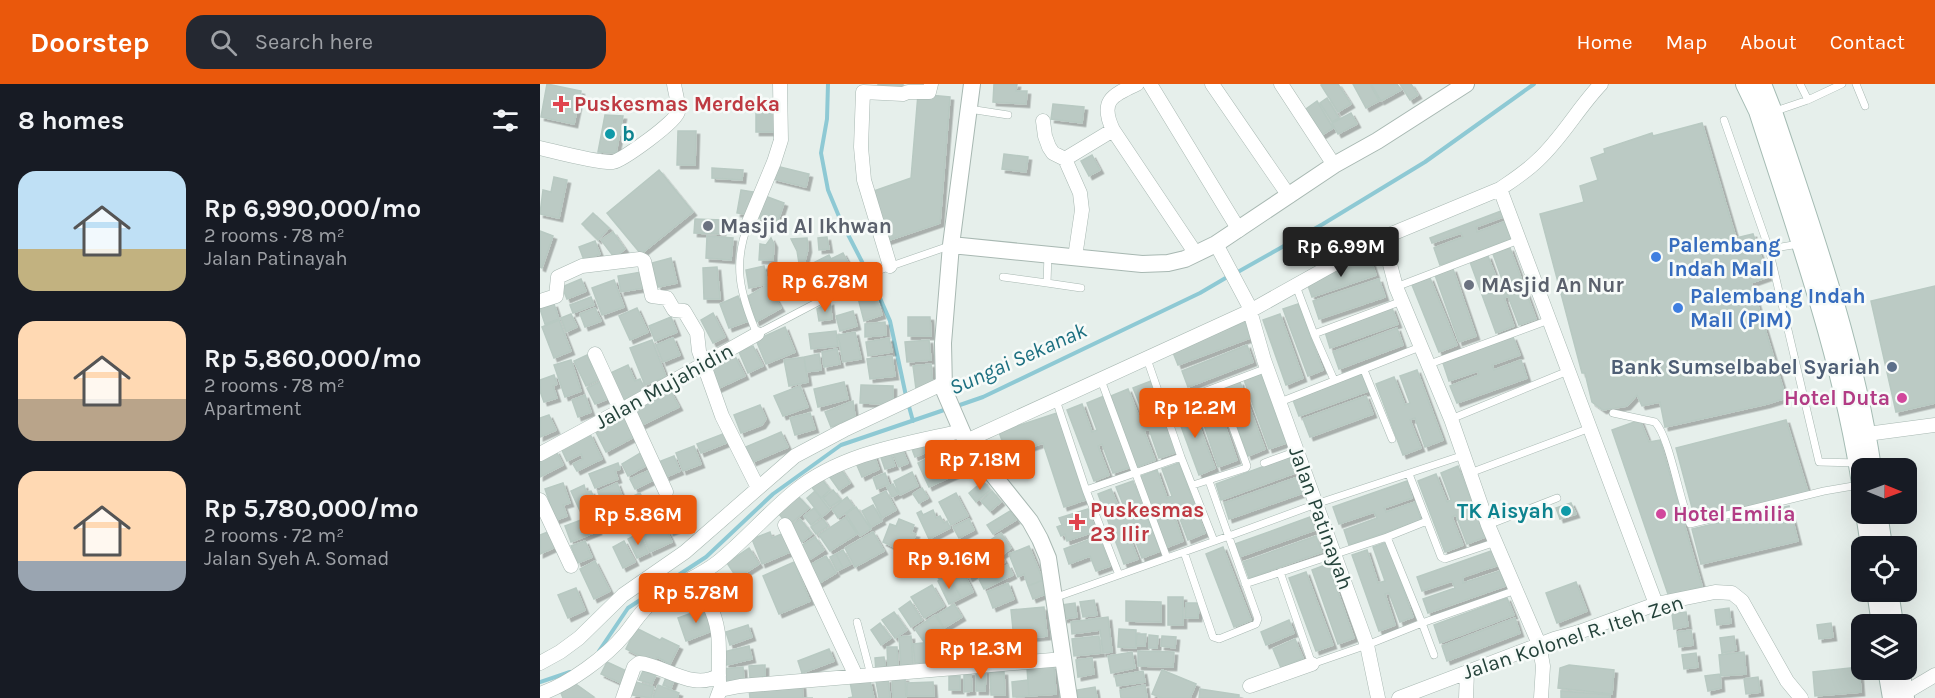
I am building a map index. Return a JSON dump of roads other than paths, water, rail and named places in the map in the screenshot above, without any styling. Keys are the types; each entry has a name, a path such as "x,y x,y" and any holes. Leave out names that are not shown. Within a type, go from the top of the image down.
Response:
{"main road":[{"path":"1745,84 1758,111 1801,244 1824,321 1850,423 1865,458"},
{"path":"1762,84 1837,307 1867,434 1867,458"},
{"path":"1892,680 1899,697"},
{"path":"1899,697 1900,680"}],"street":[{"path":"540,148 606,161 618,160 677,116 674,84"},
{"path":"749,222 781,140 780,84"},
{"path":"884,268 864,180 861,147 863,92 903,94 929,92 931,84"},
{"path":"968,84 972,84 951,245 943,343 944,387 963,433 1030,521 1041,539 1048,558 1069,698"},
{"path":"1137,84 1112,95 1108,103 1109,121 1196,254"},
{"path":"1150,84 1239,230"},
{"path":"1212,84 1289,196"},
{"path":"1281,84 1334,165"},
{"path":"540,694 596,662 612,649 653,601 698,577 718,562 797,489 845,461 886,449 963,433 1056,400 1148,359 1296,286 1383,238 1500,189 1537,162 1558,139 1600,84"},
{"path":"951,245 1142,264 1168,263 1196,254 1219,250 1239,230 1334,165 1377,141 1460,85"},
{"path":"1043,121 1044,136 1049,147 1053,153 1065,159 1080,193 1082,210 1075,257"},
{"path":"1065,159 1113,130"},
{"path":"1500,189 1656,604"},
{"path":"1383,238 1396,286 1451,419 1488,525 1539,645 1543,666 1541,698"},
{"name":"Jalan Patinayah","path":"1219,250 1249,308 1267,368 1367,645 1378,698"},
{"path":"540,301 556,296 558,277 578,267 644,260 652,296 667,298 673,309 684,310 697,333 703,365 722,416 758,488"},
{"name":"Jalan Mujahidin","path":"540,454 757,334"},
{"path":"595,354 666,492"},
{"path":"540,663 579,638 623,595 685,552 795,456 844,430 944,387"},
{"path":"1867,434 1935,425"},
{"path":"540,500 571,566"},
{"path":"785,525 856,676"},
{"name":"Jalan Kolonel R. Iteh Zen","path":"1399,698 1656,604 1715,592 1735,594 1742,601 1796,697"},
{"path":"708,602 718,626 720,642 718,694 740,686 1064,659"},
{"path":"623,698 634,667 639,663 694,680 706,681 719,675"},
{"path":"1250,686 1312,664"},
{"path":"1466,698 1467,672"},
{"path":"1899,697 1935,675"}],"lane":[{"path":"1800,84 1808,100"},
{"path":"1773,112 1808,100 1842,84"},
{"path":"1856,84 1865,106"},
{"path":"969,109 1008,115"},
{"path":"1724,120 1769,249 1820,462 1851,463"},
{"path":"749,222 742,240 739,267 749,316 757,334"},
{"path":"1396,286 1519,240"},
{"path":"1769,249 1801,244"},
{"name":"Jalan Mujahidin","path":"757,334 884,268 951,245"},
{"path":"1047,283 1048,254"},
{"path":"1003,277 1081,288"},
{"path":"1296,286 1334,380"},
{"path":"1314,334 1402,301"},
{"path":"1428,365 1549,320"},
{"path":"1280,402 1420,347"},
{"path":"1148,359 1181,457 1214,541"},
{"path":"1177,402 1267,368"},
{"path":"1364,370 1392,439"},
{"path":"1451,419 1568,371"},
{"path":"1101,380 1167,558"},
{"path":"1193,485 1247,466 1218,387"},
{"path":"1056,400 1086,490 1119,575"},
{"path":"1613,413 1655,422 1665,441 1684,511 1690,524 1824,491 1851,487"},
{"path":"1470,473 1590,428"},
{"path":"1264,464 1297,451"},
{"path":"1054,598 1316,504 1464,455"},
{"path":"1086,490 1181,457"},
{"path":"1409,474 1443,558 1496,542"},
{"path":"1184,552 1215,639 1257,623 1258,619 1209,481"},
{"path":"1488,525 1557,498"},
{"path":"1245,584 1387,537 1427,520"},
{"path":"1387,537 1434,655"},
{"path":"1280,572 1312,664 1516,590"},
{"path":"857,622 872,675"}],"waterway":[{"path":"828,84 827,119 821,153 828,190 890,321 906,396"},
{"name":"Sungai Sekanak","path":"1236,273 1323,224 1425,162 1534,84"},
{"name":"Sungai Sekanak","path":"957,406 983,397 1200,293 1229,276"},
{"path":"908,403 913,421"},
{"name":"Sungai Sekanak","path":"599,651 628,608 706,557 773,494 841,445 947,409"},
{"name":"Sungai Sekanak","path":"540,682 570,672"}],"place":[{"name":"Puskesmas Merdeka","path":"561,104"},
{"name":"b","path":"610,134"},
{"name":"Masjid Al Ikhwan","path":"708,226"},
{"name":"Palembang Indah Mall","path":"1656,257"},
{"name":"MAsjid An Nur","path":"1469,285"},
{"name":"Palembang Indah Mall (PIM)","path":"1678,308"},
{"name":"Bank Sumselbabel Syariah","path":"1892,367"},
{"name":"Hotel Duta","path":"1902,398"},
{"name":"TK Aisyah","path":"1566,511"},
{"name":"Hotel Emilia","path":"1661,514"},
{"name":"Puskesmas 23 Ilir","path":"1077,522"}]}
